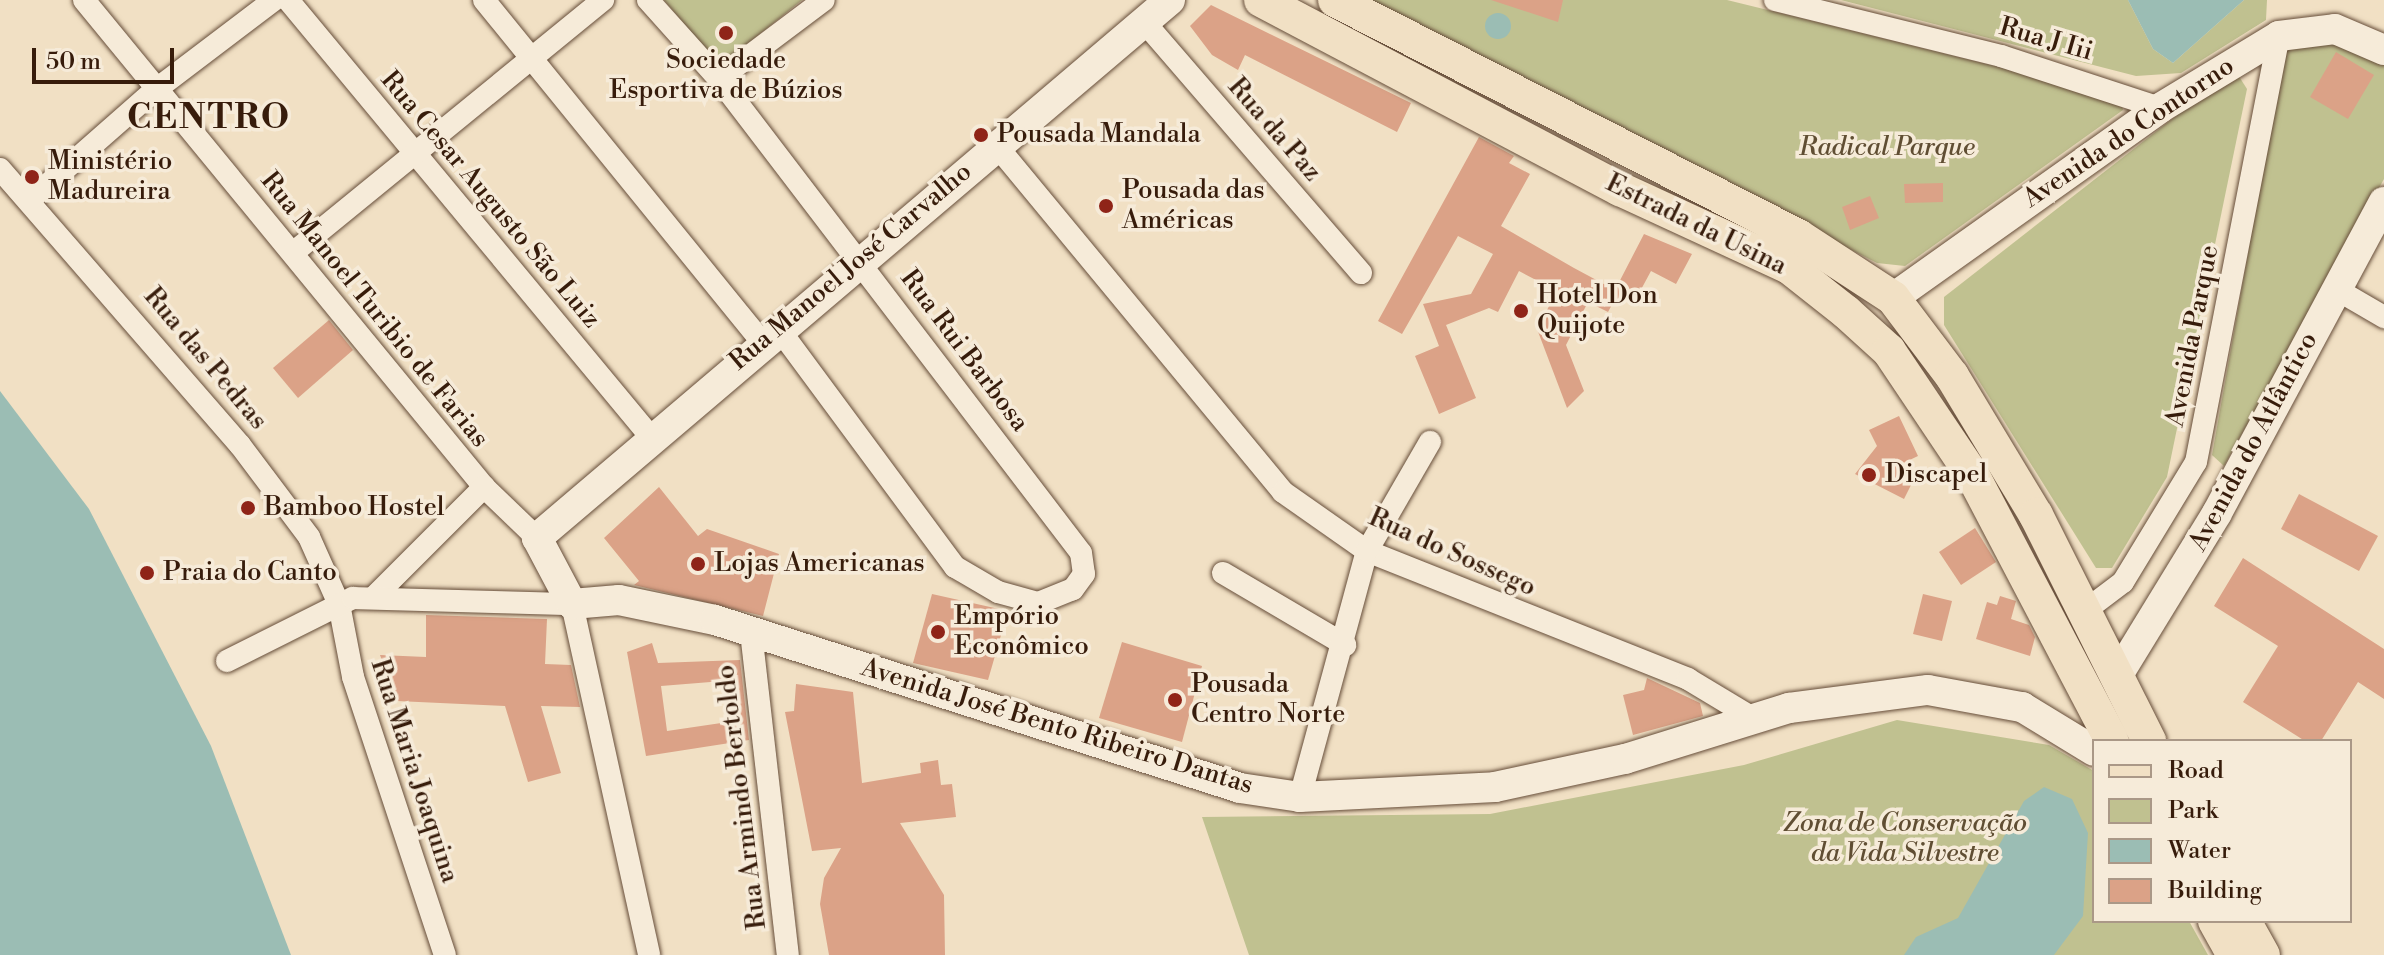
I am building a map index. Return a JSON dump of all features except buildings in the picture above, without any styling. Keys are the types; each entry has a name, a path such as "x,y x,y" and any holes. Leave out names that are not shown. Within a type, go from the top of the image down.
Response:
{"main road":[{"name":"Estrada da Usina","path":"1261,0 1620,189 1794,252 1889,351 2016,555 2111,739"},
{"name":"Estrada da Usina","path":"1335,0 1794,252 1893,298 1952,376 2052,544 2116,678"},
{"path":"2016,555 2035,558 2052,544"},
{"path":"2116,678 2148,739"},
{"path":"2216,923 2234,955"},
{"path":"2245,923 2263,955"}],"street":[{"name":"Rua Manoel Turibio de Farias","path":"84,0 154,91 294,252 484,487 537,538"},
{"path":"31,199 154,91 274,0"},
{"name":"Rua Cesar Augusto São Luiz","path":"288,0 650,436"},
{"path":"484,0 770,335"},
{"path":"294,252 530,56 603,0"},
{"name":"Rua Rui Barbosa","path":"648,0 719,79 859,259 1081,553 1084,574 1054,602 998,592 955,567 770,335"},
{"path":"719,79 824,0"},
{"name":"Rua Manoel José Carvalho","path":"537,538 650,436 996,145 1146,24 1170,0"},
{"name":"Rua J Iii","path":"1775,0 2001,56 2160,108"},
{"name":"Rua da Paz","path":"1146,24 1361,273"},
{"name":"Avenida do Contorno","path":"1893,298 2160,108 2279,36 2335,29 2384,50"},
{"name":"Avenida Parque","path":"2086,610 2123,582 2196,462 2279,36"},
{"name":"Rua do Sossego","path":"996,145 1251,460 1367,551 1674,672 1753,718"},
{"name":"Rua das Pedras","path":"0,169 31,199 240,445 309,537 339,604"},
{"name":"Avenida do Atlântico","path":"2116,678 2217,513 2384,202"},
{"path":"2336,289 2384,317"},
{"path":"1300,797 1345,645 1367,551 1430,442"},
{"path":"374,597 484,487"},
{"path":"537,538 572,604 649,955"},
{"path":"1223,573 1345,645"},
{"name":"Avenida José Bento Ribeiro Dantas","path":"227,661 339,604 374,597 660,607 751,632 1240,788 1300,797 1495,787 1625,759 1753,718 1928,690 1961,692 2022,707 2092,750"},
{"name":"Rua Maria Joaquina","path":"339,604 353,677 445,955"},
{"name":"Rua Armindo Bertoldo","path":"751,632 788,955"}],"green space":[{"name":"Sociedade Esportiva de Búzios","path":"664,0 802,0 720,66"},
{"name":"Radical Parque","path":"1358,0 1727,0 2120,97 2123,110 1905,266 1877,263"},
{"path":"1841,0 2128,0 2153,49 2173,63 2244,0 2267,0 2266,20 2181,73 2136,76"},
{"path":"2323,37 2384,59 2384,179 2224,466 2212,455 2286,40"},
{"path":"2235,70 2247,89 2167,477 2112,568 2096,568 1944,325 1944,297"},
{"name":"Zona de Conservação da Vida Silvestre","path":"1897,720 2049,745 2092,770 2092,923 2190,923 2208,955 1249,955 1202,817 1490,814 1744,765"}],"water":[{"path":"2128,0 2244,0 2173,63 2153,49"},
{"path":"1498,13 1507,17 1511,26 1507,35 1498,39 1489,35 1485,26 1489,17"},
{"path":"0,391 89,509 211,746 291,955 0,955"},
{"path":"2044,787 2072,799 2088,833 2083,916 2054,955 1904,955 1916,937 1958,918 2024,801"}],"place":[{"name":"Sociedade Esportiva de Búzios","path":"726,33"},
{"name":"Pousada Mandala","path":"981,135"},
{"name":"Ministério Madureira","path":"32,177"},
{"name":"Pousada das Américas","path":"1106,206"},
{"name":"Hotel Don Quijote","path":"1521,311"},
{"name":"Discapel","path":"1869,475"},
{"name":"Bamboo Hostel","path":"248,508"},
{"name":"Lojas Americanas","path":"698,564"},
{"name":"Praia do Canto","path":"147,573"},
{"name":"Empório Econômico","path":"938,632"},
{"name":"Pousada Centro Norte","path":"1175,700"}],"district":[{"name":"CENTRO","path":"209,119"}]}
